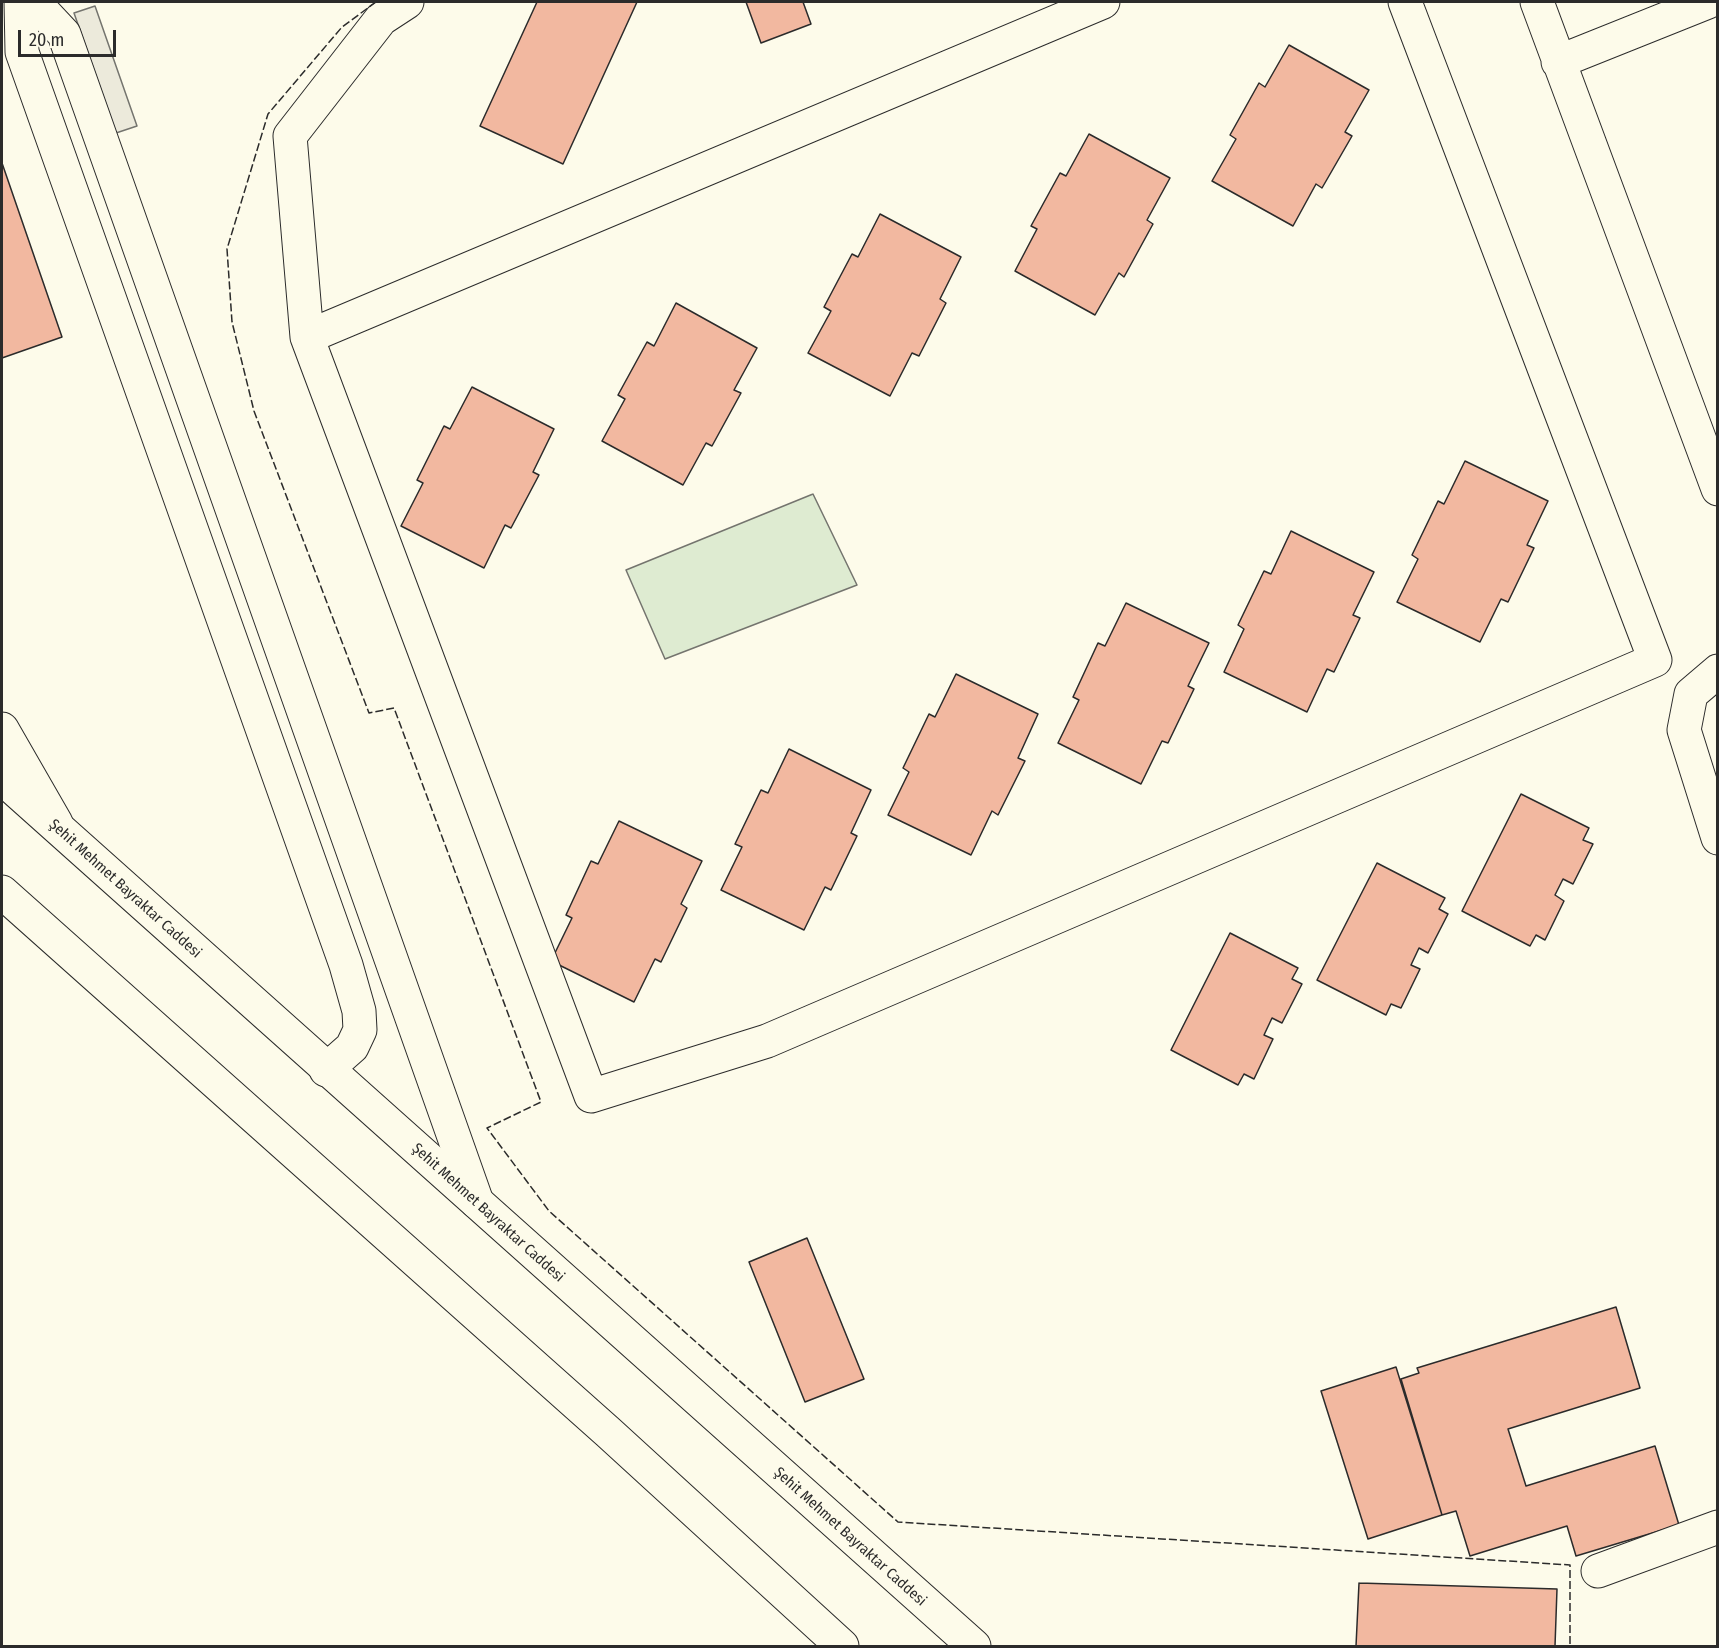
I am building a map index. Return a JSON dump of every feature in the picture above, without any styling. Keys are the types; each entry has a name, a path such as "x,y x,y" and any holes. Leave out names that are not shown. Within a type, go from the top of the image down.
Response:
{"street":[{"path":"21,2 22,52 346,965 359,1011 360,1030 352,1047 326,1070"},
{"path":"34,2 64,34 477,1202"},
{"path":"407,2 381,19 290,136 307,337 591,1096 767,1041 1655,660 1405,2"},
{"path":"307,337 1103,2"},
{"path":"1537,2 1718,489"},
{"path":"1558,62 1708,2"},
{"path":"1718,671 1691,694 1684,730 1718,838"},
{"path":"2,729 62,833"},
{"name":"Şehit Mehmet Bayraktar Caddesi","path":"2,778 974,1647"},
{"path":"2,892 609,1432 842,1647"},
{"path":"1598,1571 1718,1527"}],"green space":[{"path":"813,494 857,585 665,659 626,570"}],"shaded area":[{"path":"95,6 137,126 116,133 74,13"}],"building":[{"path":"537,2 637,2 563,164 480,126"},
{"path":"746,2 803,2 811,24 761,43"},
{"path":"1289,45 1369,90 1345,132 1352,136 1322,188 1316,184 1293,226 1212,181 1236,139 1230,135 1259,83 1265,87"},
{"path":"1089,134 1170,178 1147,220 1153,224 1124,277 1119,273 1095,315 1015,271 1037,229 1031,226 1060,173 1066,176"},
{"path":"2,163 62,337 2,358"},
{"path":"880,214 961,257 940,299 946,303 919,356 912,353 890,396 808,353 831,311 824,307 852,254 858,257"},
{"path":"676,303 757,348 734,390 741,393 712,446 706,443 683,485 602,441 625,399 618,395 647,342 654,346"},
{"path":"472,387 554,429 533,472 539,475 511,528 505,525 484,568 401,526 423,483 417,480 444,426 450,429"},
{"path":"1465,461 1548,501 1527,545 1534,548 1508,602 1501,599 1480,642 1397,602 1418,559 1412,555 1438,501 1444,504"},
{"path":"1291,531 1374,572 1353,615 1360,618 1334,672 1327,669 1307,712 1224,672 1244,629 1238,625 1264,571 1271,574"},
{"path":"1126,603 1209,643 1188,686 1194,689 1168,743 1162,741 1141,784 1058,743 1079,700 1073,697 1098,643 1105,646"},
{"path":"956,674 1038,714 1018,758 1025,761 998,815 992,811 971,855 888,815 909,772 903,768 929,714 935,717"},
{"path":"789,749 871,790 851,833 857,836 831,890 825,887 804,930 721,890 742,847 735,844 761,790 768,793"},
{"path":"1521,794 1589,828 1583,840 1593,844 1573,884 1563,879 1555,895 1564,901 1545,940 1536,935 1530,946 1462,911"},
{"path":"619,821 702,861 681,904 687,908 661,962 655,959 634,1002 551,961 572,918 566,915 591,861 598,864"},
{"path":"1377,863 1445,898 1439,909 1448,914 1428,953 1419,948 1411,965 1420,969 1401,1008 1391,1004 1386,1015 1317,980"},
{"path":"1230,933 1298,968 1292,979 1302,984 1282,1023 1272,1018 1264,1035 1273,1039 1254,1079 1244,1074 1238,1085 1171,1050"},
{"path":"807,1238 864,1379 805,1402 749,1262"},
{"path":"1616,1307 1640,1388 1508,1429 1526,1486 1655,1446 1679,1525 1576,1556 1567,1526 1470,1556 1456,1511 1442,1515 1401,1379 1419,1373 1417,1368"},
{"path":"1396,1367 1442,1515 1368,1539 1321,1391"},
{"path":"1359,1583 1557,1589 1555,1646 1356,1646"}],"fence":[{"path":"376,2 342,27 268,114 227,249 232,322 254,411 369,713 394,708 541,1102 487,1128 549,1211 898,1522 1570,1565 1570,1646"}]}
